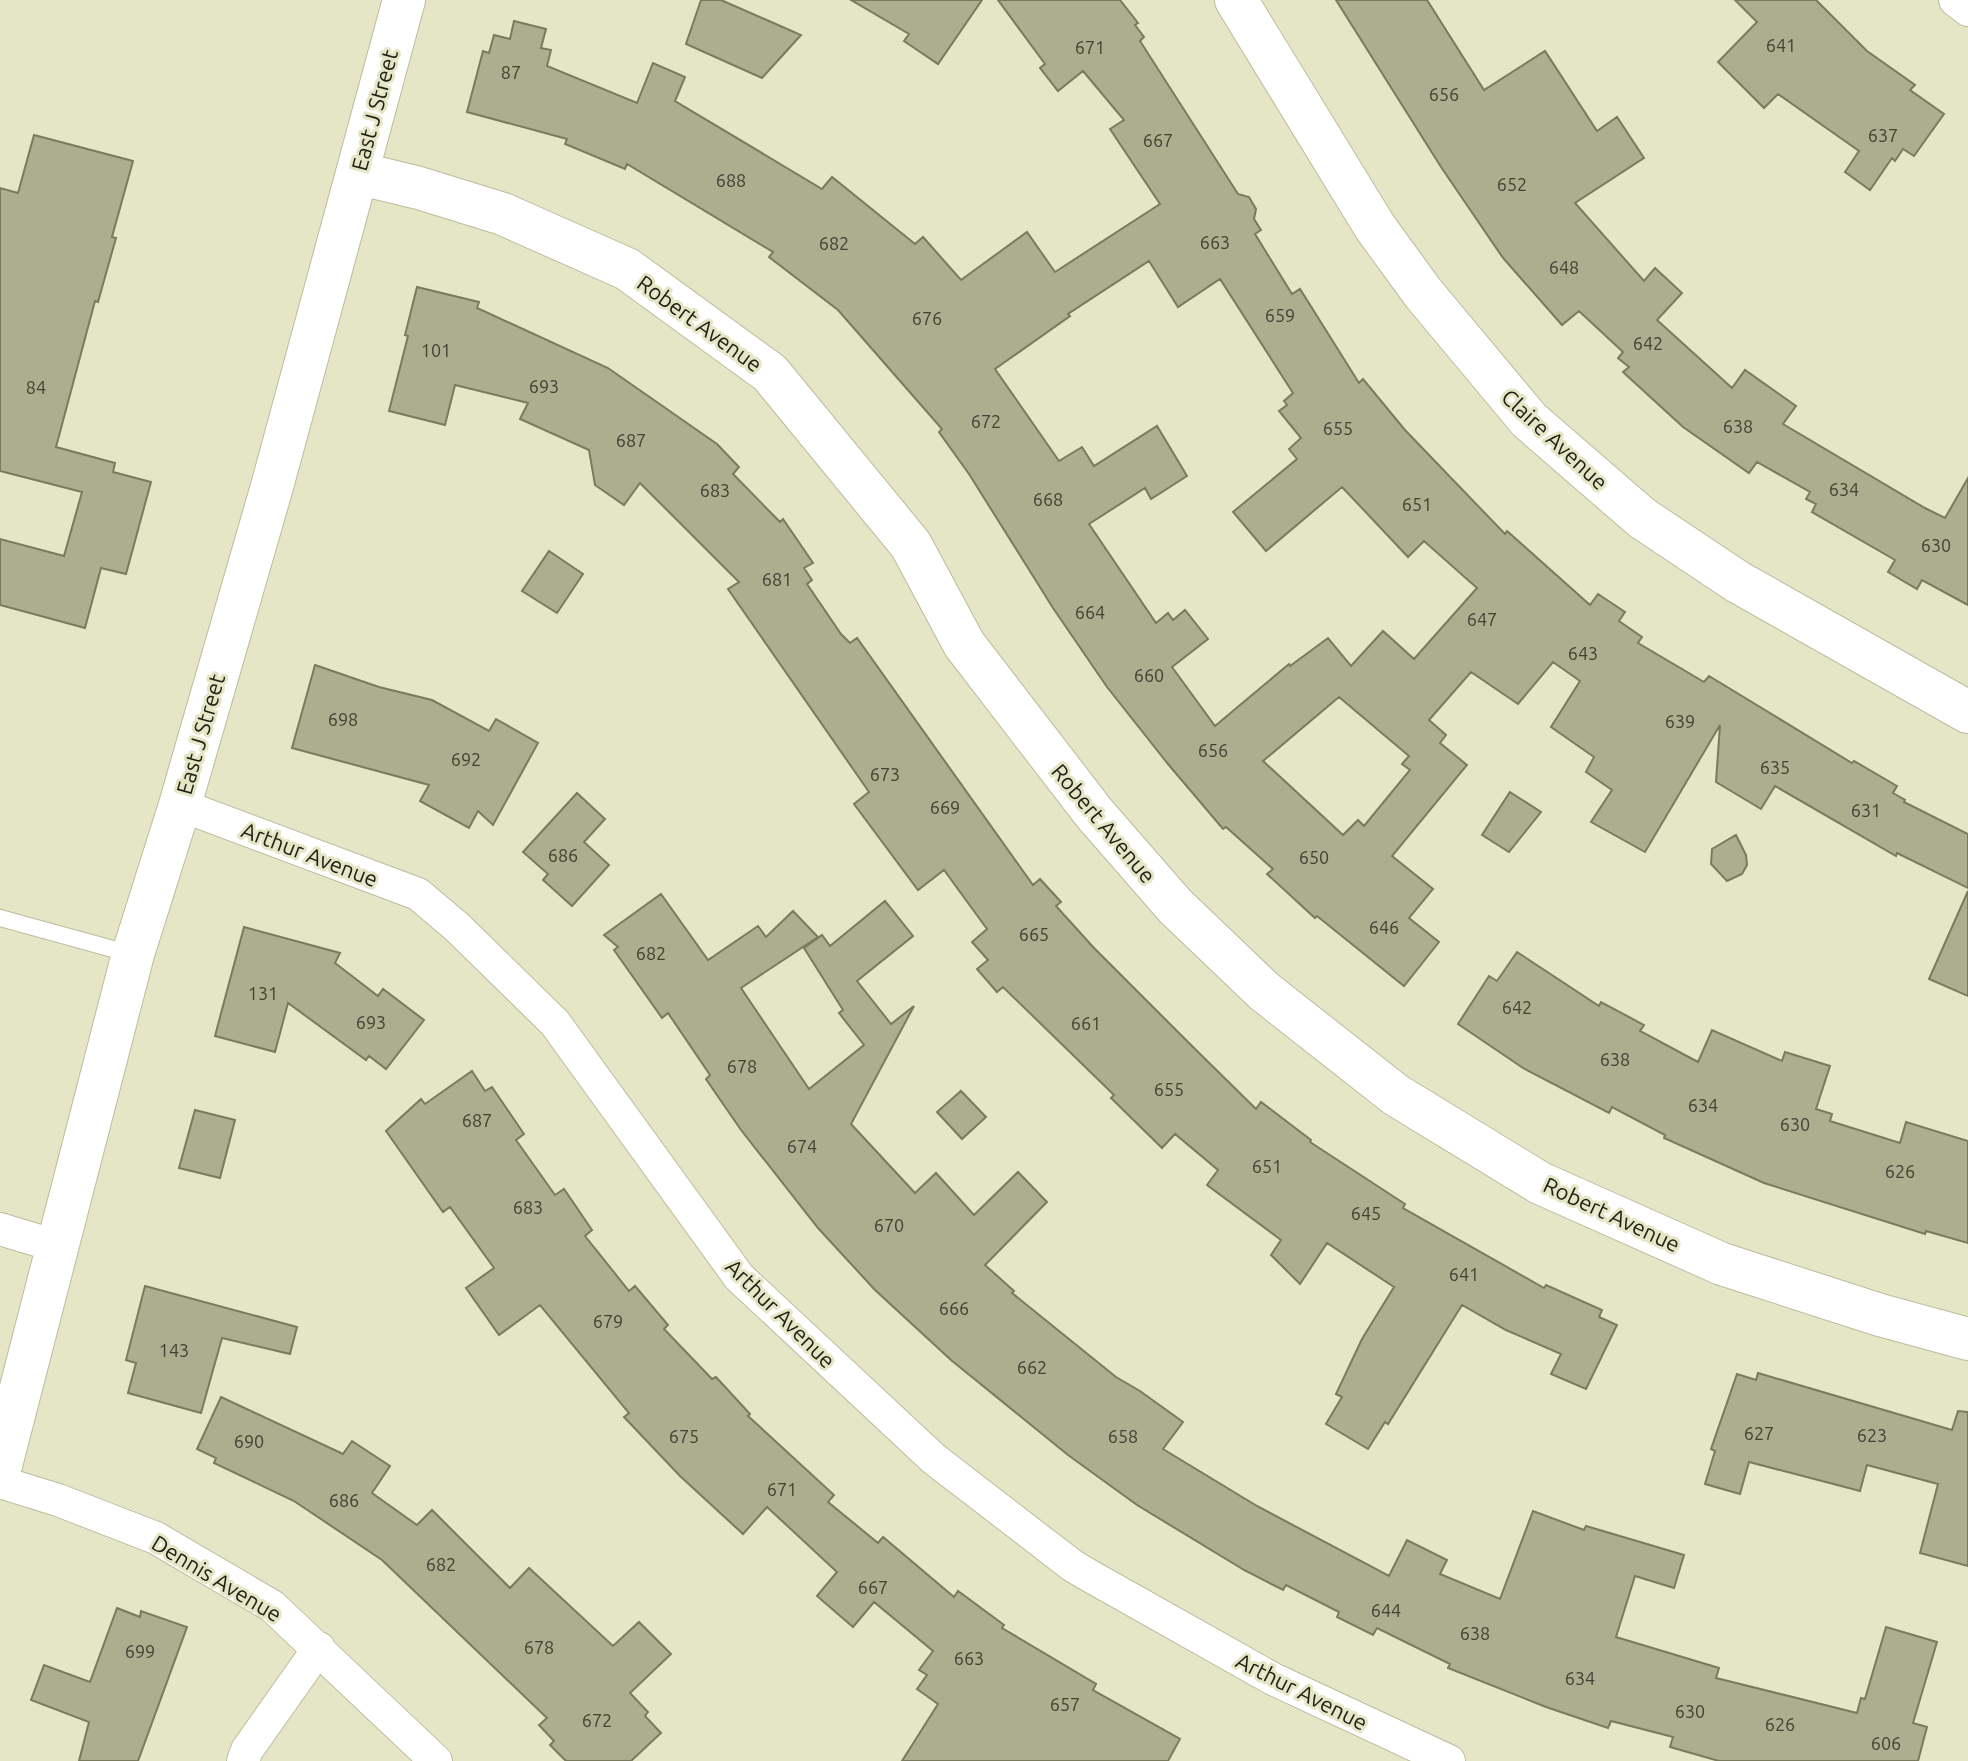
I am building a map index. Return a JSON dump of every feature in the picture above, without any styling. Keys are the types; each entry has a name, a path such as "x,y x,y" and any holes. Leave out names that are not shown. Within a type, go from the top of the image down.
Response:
{"street":[{"name":"East J Street","path":"0,1469 133,954 180,805 273,483 404,0"},
{"name":"Claire Avenue","path":"1236,0 1375,227 1423,293 1529,420 1642,518 1738,582 1968,712"},
{"path":"1955,0 1968,10"},
{"name":"Robert Avenue","path":"357,173 503,214 627,269 770,373 911,545 964,644 1094,813 1175,906 1265,992 1396,1095 1540,1183 1722,1264 1880,1315 1968,1339"},
{"name":"Arthur Avenue","path":"180,805 418,894 457,927 555,1023 739,1277 934,1459 1081,1571 1273,1679 1449,1761"},
{"path":"0,1229 56,1246"},
{"name":"Dennis Avenue","path":"0,1482 58,1500 156,1538 272,1606 436,1761"},
{"path":"243,1761 247,1750 319,1648"}],"lane":[{"path":"0,918 133,954"}],"building":[{"path":"701,0 721,0 801,35 762,78 686,44"},
{"path":"851,0 982,0 938,64 904,41 909,34"},
{"path":"998,0 1120,0 1138,23 1135,25 1144,37 1140,41 1238,194 1249,197 1256,209 1254,219 1261,230 1255,234 1292,294 1300,289 1359,383 1363,379 1405,430 1505,534 1507,531 1590,605 1598,594 1625,612 1619,621 1642,637 1638,643 1704,682 1709,676 1852,763 1854,761 1897,786 1893,793 1904,802 1968,834 1968,888 1897,853 1896,856 1775,786 1761,809 1716,782 1720,725 1645,852 1591,822 1612,790 1586,772 1594,757 1551,727 1580,681 1553,662 1518,704 1471,672 1429,720 1446,735 1440,743 1467,765 1392,856 1433,889 1409,918 1439,942 1404,986 1317,916 1315,918 1267,874 1273,869 1226,827 1223,829 1168,764 1107,687 1053,608 939,432 942,429 838,310 769,257 773,252 627,164 625,169 565,144 567,139 467,112 483,51 489,53 494,35 510,39 514,21 546,29 541,48 551,50 547,66 637,103 653,63 685,77 675,101 822,189 832,177 915,244 923,237 961,280 1027,232 1055,272 1160,204 1110,129 1124,120 1083,71 1058,91 1040,68 1045,64","holes":["1149,261 1178,307 1220,279 1293,393 1284,401 1287,405 1279,411 1301,438 1289,449 1297,459 1233,512 1266,551 1342,487 1408,557 1424,541 1477,588 1414,659 1383,631 1351,666 1328,638 1289,664 1215,726 1172,667 1208,639 1185,610 1173,620 1168,613 1156,623 1089,524 1145,488 1151,499 1187,476 1157,426 1094,466 1082,447 1059,461 995,369 1070,316 1068,314","1339,697 1409,756 1402,764 1410,770 1364,826 1358,820 1343,835 1263,761"]},
{"path":"1336,0 1427,0 1484,90 1545,51 1597,131 1617,117 1644,158 1575,203 1644,281 1655,268 1682,293 1657,320 1732,388 1745,370 1796,406 1783,424 1925,508 1945,518 1968,478 1968,605 1922,580 1917,589 1888,572 1895,560 1812,512 1816,504 1806,499 1810,492 1757,462 1749,473 1683,427 1623,372 1629,367 1618,358 1623,352 1579,311 1562,325 1503,258 1441,167"},
{"path":"1735,0 1816,0 1867,51 1915,85 1910,90 1944,114 1914,156 1903,149 1895,161 1892,158 1870,190 1845,172 1859,151 1778,94 1764,108 1718,62 1757,22"},
{"path":"34,135 133,161 112,237 116,238 98,302 95,301 56,447 115,463 113,472 151,482 126,574 101,568 85,628 0,605 0,539 64,556 82,492 0,471 0,188 18,193"},
{"path":"417,287 479,302 477,308 608,368 717,444 739,467 733,474 780,522 783,519 813,563 804,568 812,580 807,584 841,634 850,643 857,638 1033,885 1040,879 1061,902 1056,906 1094,948 1256,1109 1261,1102 1310,1142 1405,1204 1403,1208 1544,1288 1546,1285 1602,1310 1599,1317 1617,1325 1586,1389 1551,1374 1561,1354 1506,1330 1462,1305 1388,1424 1385,1422 1368,1449 1326,1424 1342,1397 1336,1394 1362,1339 1394,1287 1327,1243 1300,1284 1271,1255 1281,1240 1207,1185 1218,1170 1175,1134 1162,1148 1111,1098 1114,1095 1003,987 997,992 977,969 988,960 972,942 987,929 944,870 918,890 854,804 869,792 728,589 739,582 640,483 624,505 595,485 589,450 520,419 528,403 455,385 445,425 389,411"},
{"path":"549,551 583,574 557,613 522,591"},
{"path":"315,665 379,687 432,700 489,731 496,719 538,743 493,825 478,811 469,828 420,801 429,785 292,748"},
{"path":"1510,792 1541,812 1509,852 1482,835"},
{"path":"577,793 605,819 584,842 609,865 572,906 543,880 548,874 523,852"},
{"path":"1736,835 1746,855 1747,865 1742,874 1727,881 1711,864 1712,849"},
{"path":"1968,891 1968,996 1929,979"},
{"path":"661,894 708,960 758,926 766,937 793,911 818,937 741,988 809,1089 864,1045 839,1013 843,1010 804,948 822,935 830,946 885,901 913,936 857,981 891,1024 914,1006 851,1124 915,1193 936,1173 974,1215 1018,1172 1047,1202 985,1265 1014,1291 1012,1293 1116,1377 1183,1422 1163,1449 1257,1506 1389,1576 1407,1540 1447,1560 1440,1574 1500,1599 1533,1511 1584,1530 1586,1526 1684,1555 1674,1588 1635,1576 1616,1637 1719,1668 1716,1678 1857,1713 1861,1698 1865,1699 1886,1627 1937,1642 1913,1723 1927,1727 1918,1761 1719,1761 1670,1747 1673,1737 1611,1721 1608,1728 1448,1668 1450,1664 1377,1628 1373,1635 1337,1617 1339,1612 1286,1585 1283,1590 1244,1570 1137,1505 1068,1455 951,1360 875,1290 818,1228 741,1130 706,1079 710,1075 668,1013 662,1018 614,950 618,947 604,935"},
{"path":"244,927 340,953 335,963 378,996 383,989 424,1020 386,1069 369,1056 366,1060 288,1003 275,1052 215,1036"},
{"path":"1517,952 1599,1006 1601,1002 1644,1025 1640,1031 1698,1062 1712,1030 1782,1061 1785,1052 1830,1066 1816,1109 1832,1114 1830,1121 1900,1143 1906,1122 1968,1141 1968,1243 1926,1231 1925,1234 1764,1183 1664,1138 1665,1135 1612,1107 1609,1113 1523,1068 1458,1024 1489,976 1497,981"},
{"path":"472,1071 485,1091 492,1087 524,1134 516,1140 555,1195 564,1189 592,1230 585,1236 629,1291 635,1286 668,1325 664,1329 712,1379 716,1377 750,1414 748,1416 834,1495 828,1502 878,1543 883,1537 954,1597 958,1591 1004,1625 1002,1628 1096,1684 1093,1690 1180,1739 1168,1761 902,1761 938,1704 917,1689 927,1675 919,1670 933,1651 874,1602 853,1627 817,1596 837,1572 767,1507 743,1534 680,1476 624,1417 629,1413 540,1305 499,1335 466,1288 494,1268 450,1207 443,1212 386,1131 421,1099 425,1104"},
{"path":"961,1091 986,1117 962,1139 937,1112"},
{"path":"195,1110 235,1120 220,1178 179,1168"},
{"path":"145,1286 297,1327 290,1354 222,1338 201,1413 128,1393 136,1363 126,1360"},
{"path":"1758,1373 1952,1430 1958,1411 1968,1412 1968,1566 1920,1553 1938,1484 1867,1465 1860,1491 1749,1462 1740,1494 1705,1484 1715,1451 1711,1449 1737,1374 1756,1380"},
{"path":"221,1397 343,1454 352,1441 390,1466 372,1493 417,1525 432,1510 510,1588 529,1568 613,1646 639,1622 671,1654 630,1693 648,1712 645,1716 661,1733 631,1761 566,1761 550,1745 554,1741 539,1725 547,1718 382,1560 294,1501 214,1463 216,1458 197,1449"},
{"path":"117,1608 140,1617 141,1611 187,1627 138,1761 79,1761 89,1722 31,1700 44,1665 90,1682"}]}
